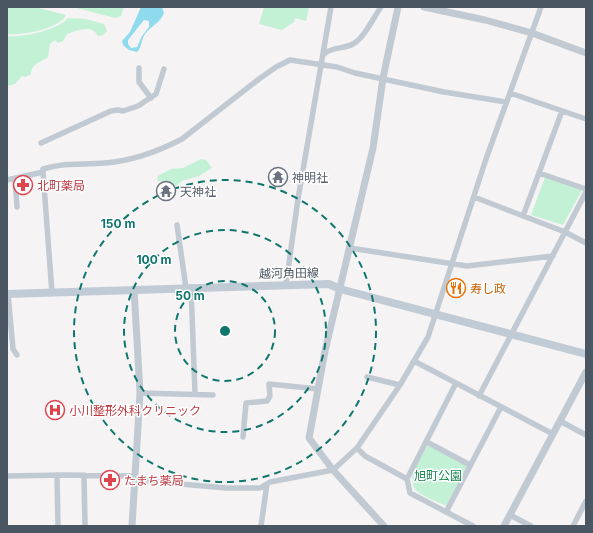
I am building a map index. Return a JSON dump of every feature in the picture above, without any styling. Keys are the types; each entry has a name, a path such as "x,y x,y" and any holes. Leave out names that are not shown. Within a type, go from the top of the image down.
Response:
{"main road":[{"name":"越河角田線","path":"8,294 286,284 329,284 340,289 586,354"}],"street":[{"path":"286,284 298,199 332,7"},
{"path":"324,54 327,51 347,47 354,43 381,7"},
{"path":"384,526 333,470 309,438 340,289 373,148 383,78 398,7"},
{"path":"424,7 485,20 532,33 586,53"},
{"path":"7,476 84,475 135,478 226,488 260,488 267,484 333,470 357,448 400,385 428,338 506,102 541,7"},
{"path":"43,169 67,163 114,162 157,150 182,139 253,83 284,63 296,60 322,64 355,73 444,92 506,102"},
{"path":"139,68 139,82 150,98"},
{"path":"41,143 111,111 123,111 138,106 156,94 164,69"},
{"path":"510,93 586,119"},
{"path":"523,216 562,111"},
{"path":"7,180 43,172 52,293"},
{"path":"539,173 586,189"},
{"path":"15,178 17,207"},
{"path":"480,396 511,333 586,192"},
{"path":"474,198 565,232 586,243"},
{"path":"177,225 189,288 195,394"},
{"path":"350,248 471,265 553,256"},
{"path":"132,526 140,393 134,289"},
{"path":"8,294 13,349 17,354"},
{"path":"414,361 553,434"},
{"path":"504,526 586,372"},
{"path":"367,377 400,385"},
{"path":"456,383 407,479 410,493 473,526"},
{"path":"243,437 246,403 267,401 270,396 268,384 318,389"},
{"path":"140,393 213,395"},
{"path":"446,512 501,407"},
{"path":"560,421 586,435"},
{"path":"426,442 470,465"},
{"path":"357,448 365,456 407,479"},
{"path":"57,475 58,526"},
{"path":"84,475 85,526"},
{"path":"261,526 267,484"},
{"path":"573,526 586,501"},
{"path":"510,515 531,526"}],"green space":[{"path":"7,7 35,7 66,15 62,20 48,28 30,33 7,34"},
{"path":"73,7 124,7 121,16 115,18"},
{"path":"264,7 309,7 306,21 295,18 294,22 282,30 259,24"},
{"path":"68,18 86,19 104,24 107,31 103,35 98,36 92,30 84,29 67,34 63,41 58,43 55,40 50,44 48,57 33,67 31,74 26,77 22,76 15,84 7,86 7,36 21,36 39,32 56,26"},
{"path":"201,159 206,160 212,168 199,176 182,181 173,188 170,186 169,181 157,181 158,176 171,169 183,168"},
{"path":"545,177 582,190 563,225 531,215"},
{"name":"旭町公園","path":"428,445 467,466 446,506 424,496 413,486 412,481 415,468"}],"water":[{"path":"141,7 162,7 164,13 158,22 145,34 137,52 129,50 123,45 122,41 130,32","holes":["144,20 149,21 149,27 142,36 137,47 131,48 128,44 128,40"]}],"place":[{"name":"神明社","path":"278,177"},
{"name":"北町薬局","path":"23,185"},
{"name":"天神社","path":"166,191"},
{"name":"寿し政","path":"456,288"},
{"name":"小川整形外科クリニック","path":"55,410"},
{"name":"たまち薬局","path":"110,480"}]}
